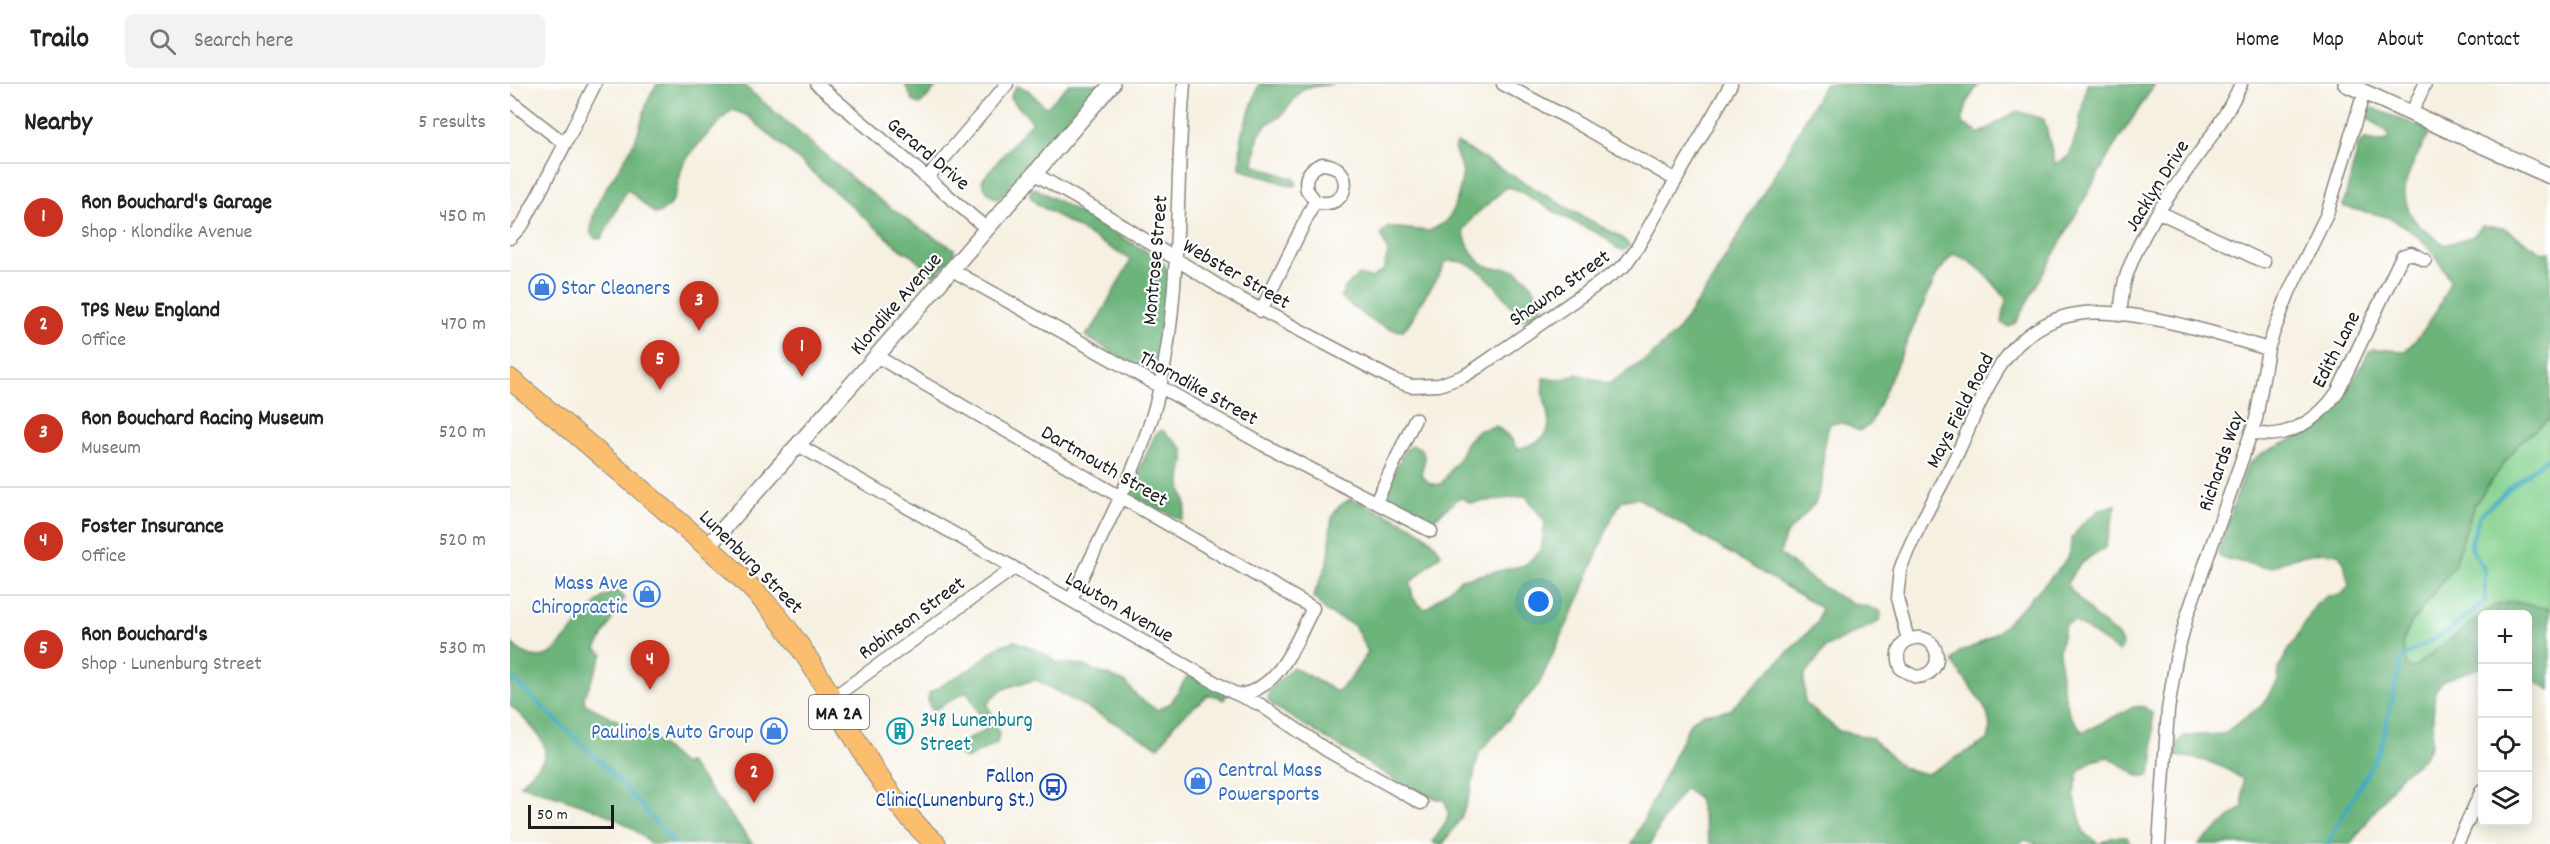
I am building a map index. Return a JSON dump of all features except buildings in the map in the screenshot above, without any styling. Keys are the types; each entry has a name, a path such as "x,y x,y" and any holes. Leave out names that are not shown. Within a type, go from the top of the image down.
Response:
{"main road":[{"name":"Lunenburg Street","path":"510,379 708,546 758,595 806,656 889,793 912,821 936,844"}],"street":[{"path":"510,238 523,224 596,84"},
{"name":"Gerard Drive","path":"817,84 987,229"},
{"path":"928,177 1007,84"},
{"name":"Klondike Avenue","path":"708,546 952,270 1112,84"},
{"name":"Montrose Street","path":"1071,600 1145,439 1160,387 1170,322 1180,198 1180,125 1184,84"},
{"path":"1503,84 1570,119 1676,180"},
{"name":"Shawna Street","path":"1426,386 1438,385 1464,376 1618,271 1633,255 1731,84"},
{"name":"Jacklyn Drive","path":"2120,315 2130,265 2159,212 2228,111 2241,84"},
{"path":"2346,84 2550,176"},
{"path":"2411,114 2425,84"},
{"path":"510,101 566,144"},
{"name":"Richards Way","path":"2159,844 2168,710 2176,659 2193,594 2252,432 2268,349 2289,292 2328,214 2361,102"},
{"name":"Webster Street","path":"1035,174 1096,209 1175,260 1379,374 1411,386 1426,386"},
{"path":"1261,310 1315,201"},
{"path":"2159,212 2264,262"},
{"name":"Edith Lane","path":"2252,432 2262,435 2280,435 2295,428 2327,406 2338,391 2402,256 2410,253 2425,260"},
{"name":"Thorndike Street","path":"952,270 1300,465 1431,531"},
{"name":"Mays Field Road","path":"1908,640 1897,598 1900,570 1996,373 2019,343 2045,324 2077,314 2120,315 2160,321 2268,349"},
{"name":"Dartmouth Street","path":"876,356 1313,608 1285,662 1265,687 1239,695"},
{"path":"1376,502 1415,419"},
{"name":"Lawton Avenue","path":"798,445 1239,695 1262,705 1328,751 1420,804"},
{"name":"Robinson Street","path":"831,699 1014,568"},
{"path":"2457,844 2478,799"}],"green space":[{"path":"657,84 742,84 859,184 911,223 954,249 954,255 934,276 748,116 733,110 688,156 673,199 663,211 655,214 627,189 602,238 596,239 591,234 596,207 632,147 652,91"},
{"path":"905,84 939,84 920,105 913,101"},
{"path":"1069,84 1099,84 1004,194 998,199 992,196 982,180 1032,121 1011,99 1012,92 1017,86 1028,90 1047,107"},
{"path":"1259,84 1332,84 1304,88 1280,117 1267,124 1259,134 1254,165 1295,179 1297,185 1292,186 1240,169 1241,136"},
{"path":"1824,84 1979,84 1968,100 1962,123 1979,134 2017,111 2044,119 2055,164 2069,156 2078,129 2087,84 2155,84 2113,148 2016,322 2009,327 2002,323 2006,299 1989,278 1969,261 1953,254 1937,274 1870,425 1859,431 1842,423 1830,423 1824,443 1822,483 1815,503 1785,536 1780,554 1831,592 1854,604 1874,608 1881,612 1880,621 1826,647 1804,676 1805,703 1839,731 1871,738 1903,768 1927,774 1988,740 1990,729 1984,708 1952,661 1959,652 1977,645 1999,631 2060,568 2070,553 2071,539 2083,523 2101,509 2116,505 2105,548 2082,563 2073,573 2067,585 2096,618 2118,636 2123,646 2119,652 2074,621 2065,625 2059,649 2062,685 2070,716 2083,732 2134,707 2143,706 2152,713 2154,760 2149,776 2138,776 2109,757 2092,761 2079,771 2074,795 2084,833 2100,844 2037,844 2025,840 2018,844 1710,844 1698,799 1685,788 1663,819 1651,844 1632,844 1691,721 1703,714 1730,710 1817,623 1821,608 1638,498 1622,500 1612,517 1578,601 1539,684 1479,753 1470,793 1461,818 1443,844 1435,844 1433,841 1448,817 1444,800 1418,794 1273,706 1268,699 1269,691 1293,667 1337,692 1351,678 1368,652 1354,625 1326,612 1313,596 1328,561 1330,526 1335,511 1351,499 1401,520 1435,544 1441,554 1410,583 1413,598 1425,610 1461,579 1525,565 1541,550 1545,522 1526,496 1471,503 1460,497 1428,524 1386,503 1382,498 1405,450 1412,445 1420,448 1425,458 1421,474 1430,483 1441,484 1460,457 1466,443 1477,431 1496,426 1511,438 1517,449 1533,444 1543,437 1548,430 1549,422 1543,378 1563,379 1577,374 1609,384 1647,359 1675,334 1709,285 1786,155"},
{"path":"2372,108 2431,131 2408,174 2405,198 2415,221 2425,231 2445,245 2473,236 2482,226 2504,228 2543,253 2550,252 2550,418 2520,442 2474,505 2455,564 2412,622 2402,642 2407,666 2413,668 2478,618 2478,668 2444,680 2435,691 2431,746 2422,760 2400,776 2351,844 2199,844 2243,807 2243,780 2236,774 2211,763 2175,756 2175,746 2184,736 2223,734 2261,706 2278,681 2279,667 2315,606 2327,596 2341,595 2349,586 2344,562 2339,554 2321,552 2295,557 2272,567 2220,557 2218,551 2247,466 2266,452 2303,434 2325,417 2342,398 2373,349 2405,351 2431,319 2450,282 2433,253 2408,229 2384,216 2343,206 2359,144 2365,140 2384,142 2389,138 2387,132 2368,118 2367,112"},
{"path":"1457,143 1621,237 1630,246 1624,250 1618,249 1603,236 1562,216 1516,189 1507,187 1474,216 1463,230 1465,237 1474,255 1484,264 1512,269 1521,274 1536,292 1544,308 1533,316 1521,319 1489,279 1468,264 1457,261 1445,262 1412,320 1402,331 1386,328 1370,319 1340,297 1345,288 1358,275 1371,278 1383,271 1388,253 1381,234 1388,227 1430,231 1446,222 1458,196 1463,173 1454,148"},
{"path":"1035,188 1146,251 1164,264 1169,275 1156,372 1152,375 1085,336 1094,326 1131,260 1037,204 1030,196 1031,190"},
{"path":"2550,418 2548,530 2550,609 2513,602 2494,606 2489,610 2478,610 2478,618 2413,668 2407,666 2402,643 2412,622 2455,564 2474,505 2520,442"},
{"path":"1162,430 1184,449 1181,489 1186,509 1182,520 1135,498 1130,491 1155,435"},
{"path":"614,591 620,592 624,598 596,649 603,654 584,697 585,704 654,739 683,765 688,762 753,844 650,844 639,833 608,815 520,785 541,763 545,753 544,746 535,730 510,705 510,642 519,650 535,657 546,656 552,653 602,598"},
{"path":"2513,602 2550,609 2550,690 2532,679 2532,610 2488,610 2494,606"},
{"path":"1015,641 1043,653 1058,663 1081,665 1125,682 1138,697 1157,710 1171,703 1188,675 1229,693 1223,700 1217,696 1208,695 1175,723 1159,747 1036,680 1021,683 1002,690 987,705 998,728 997,743 966,759 957,753 954,747 987,729 967,691 932,711 928,702 929,693 970,669 999,646"},
{"path":"2113,837 2127,837 2130,844 2100,844"}],"waterway":[{"path":"2327,844 2380,750 2402,657 2448,631 2485,601 2485,571 2470,546 2480,515 2550,456"},
{"path":"510,676 605,766 675,844"}],"place":[{"name":"Star Cleaners","path":"542,287"},
{"name":"Ron Bouchard Racing Museum","path":"699,331"},
{"name":"Ron Bouchard's Garage","path":"802,377"},
{"name":"Ron Bouchard's","path":"660,390"},
{"name":"Mass Ave Chiropractic","path":"647,594"},
{"name":"Foster Insurance","path":"650,690"},
{"name":"Paulino's Auto Group","path":"774,731"},
{"name":"348 Lunenburg Street","path":"900,731"},
{"name":"Central Mass Powersports","path":"1198,781"},
{"name":"Fallon Clinic(Lunenburg St.)","path":"1053,787"},
{"name":"TPS New England","path":"754,803"}]}
